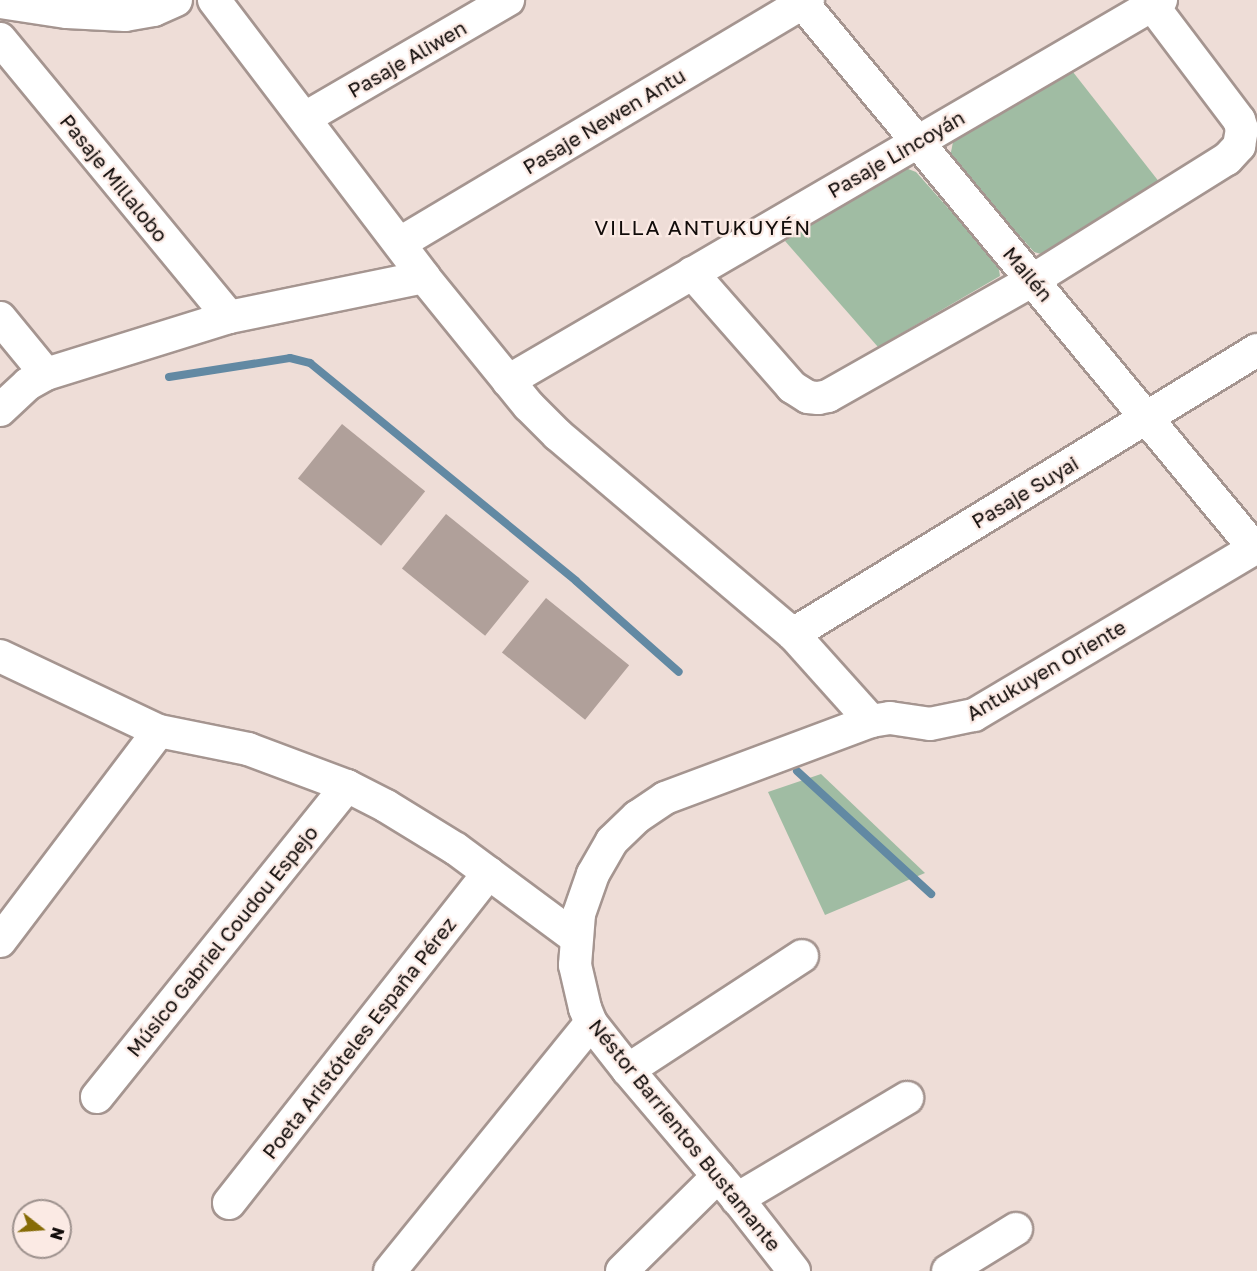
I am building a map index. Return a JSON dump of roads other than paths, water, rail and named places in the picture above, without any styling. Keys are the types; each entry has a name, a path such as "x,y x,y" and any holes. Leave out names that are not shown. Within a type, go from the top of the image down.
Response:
{"street":[{"path":"0,2 67,12 125,15 154,10 176,0"},
{"path":"213,0 424,277 508,381 558,435 793,634 871,721"},
{"name":"Pasaje Aliwen","path":"305,118 508,0"},
{"name":"Mailén","path":"804,1 916,142 1256,548"},
{"name":"Pasaje Newen Antu","path":"400,243 804,1"},
{"path":"692,273 792,387 808,397 818,398 828,396 1033,280 1227,159 1239,146 1242,129 1239,120 1156,3"},
{"name":"Pasaje Lincoyán","path":"508,381 1156,3"},
{"name":"Pasaje Millalobo","path":"0,39 229,317"},
{"path":"0,410 28,384 46,374 229,317 424,277"},
{"path":"0,318 46,374"},
{"name":"Pasaje Suyai","path":"793,634 1257,350"},
{"name":"Antukuyen Oriente","path":"652,807 687,790 871,721 890,718 930,724 974,716 1256,548"},
{"path":"0,656 159,731 248,749 346,786 426,830 489,873 575,937"},
{"path":"0,941 159,731"},
{"name":"Músico Gabriel Coudou Espejo","path":"97,1097 346,786"},
{"name":"Néstor Barrientos Bustamante","path":"652,807 625,827 603,857 586,892 575,937 575,964 579,989 591,1023 627,1070 728,1188 794,1271"},
{"name":"Poeta Aristóteles España Pérez","path":"229,1203 489,873"},
{"path":"627,1070 802,956"},
{"path":"390,1271 591,1023"},
{"path":"622,1271 728,1188 907,1098"},
{"path":"948,1271 1016,1229"}],"waterway":[{"path":"169,377 290,358 310,363 576,581 679,672"},
{"path":"797,771 931,894"}],"district":[{"name":"VILLA ANTUKUYÉN","path":"703,227"}]}
